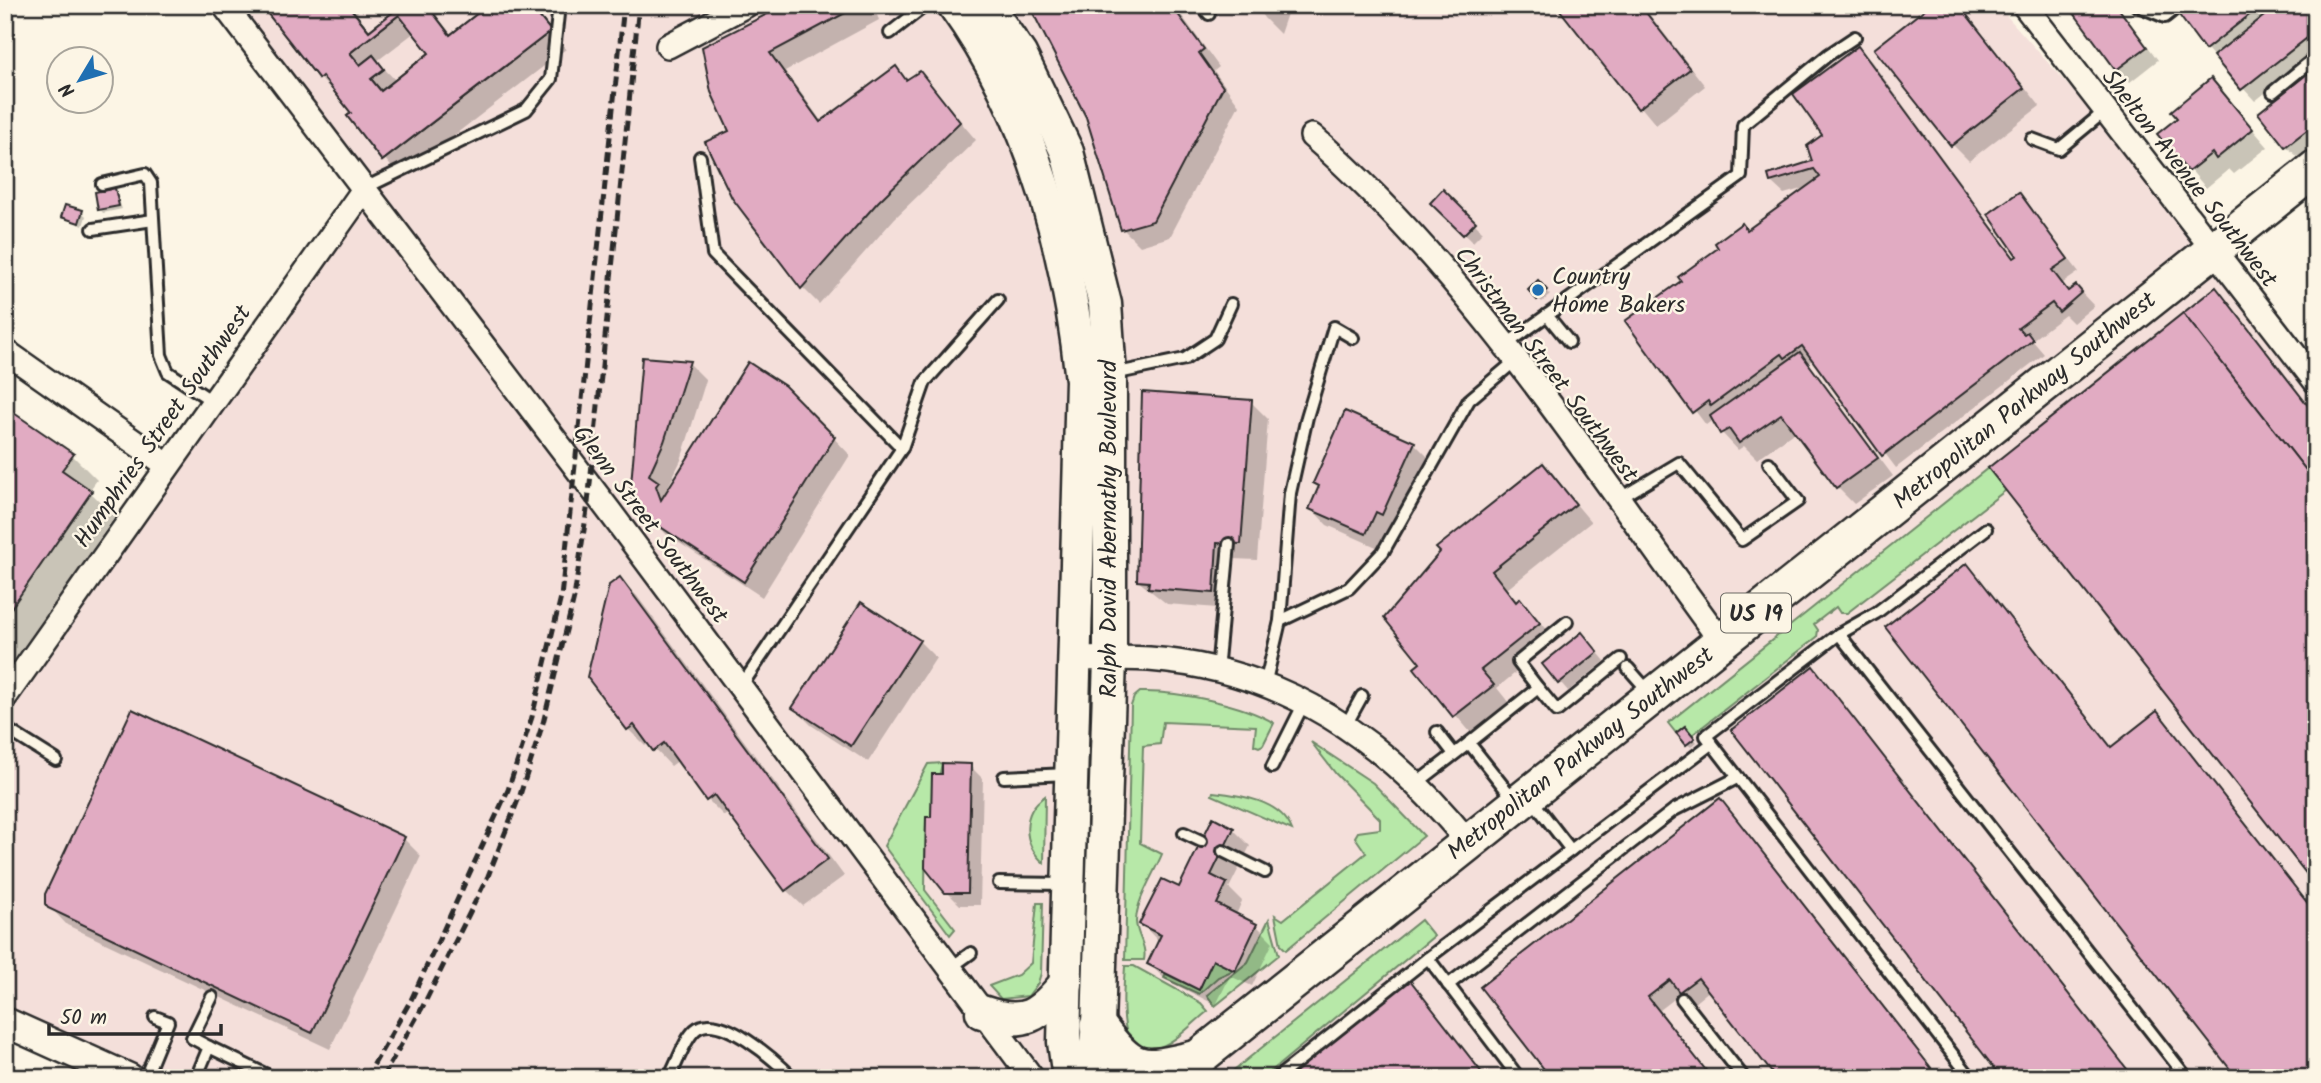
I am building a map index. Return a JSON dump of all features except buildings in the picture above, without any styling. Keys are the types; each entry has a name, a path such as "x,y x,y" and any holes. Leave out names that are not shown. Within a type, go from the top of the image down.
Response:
{"main road":[{"name":"Ralph David Abernathy Boulevard","path":"954,5 1001,85 1034,161 1096,377 1110,659 1098,1026 1093,1078"},
{"name":"Ralph David Abernathy Boulevard","path":"986,5 1020,54 1067,152 1105,304 1096,377 1074,659 1065,1042 1069,1078"},
{"name":"Metropolitan Parkway Southwest","path":"1186,1068 2316,168"},
{"path":"982,1012 1001,1019 1027,1018 1047,1006 1066,983"},
{"path":"1098,1026 1118,1052 1136,1065 1152,1069 1186,1068"}],"street":[{"name":"Glenn Street Southwest","path":"224,5 365,188 1032,1078"},
{"path":"668,46 746,5"},
{"name":"Shelton Avenue Southwest","path":"2024,5 2316,382"},
{"name":"Christman Street Southwest","path":"1312,135 1357,175 1460,286 1721,641"},
{"name":"Humphries Street Southwest","path":"5,697 365,188"},
{"path":"5,351 167,465"},
{"path":"1074,659 1148,659 1217,671 1265,685 1304,703 1346,725 1398,764 1468,842"},
{"path":"5,1021 129,1078"}],"lane":[{"path":"365,188 526,110 551,79 559,5"},
{"path":"890,33 926,5"},
{"path":"2136,5 2165,17 2180,5"},
{"path":"1280,621 1349,588 1382,552 1469,400 1509,353 1548,314 1741,176 1743,125 1828,55 1856,37"},
{"path":"2273,92 2316,57"},
{"path":"2032,139 2059,149 2105,111"},
{"path":"700,157 713,254 902,448"},
{"path":"103,184 145,174 151,183 160,355 168,372 212,401"},
{"path":"93,229 153,220"},
{"path":"740,688 902,448 925,382 998,300"},
{"path":"1096,377 1185,359 1215,339 1231,304"},
{"path":"1548,314 1569,342"},
{"path":"1265,685 1280,621 1290,493 1307,417 1334,327 1353,338"},
{"path":"1617,499 1679,463 1742,540 1798,500 1769,463"},
{"path":"1971,1078 1706,736 1839,634 1876,613 1986,529"},
{"path":"1217,671 1229,544"},
{"path":"1567,622 1518,662 1556,711 1625,664 1652,695"},
{"path":"1839,634 2187,1078"},
{"path":"1417,783 1538,688"},
{"path":"1346,725 1362,696"},
{"path":"1272,767 1304,703"},
{"path":"5,728 56,760"},
{"path":"1437,733 1454,754"},
{"path":"1469,743 1572,850"},
{"path":"1277,1078 1428,958 1711,744"},
{"path":"1004,777 1073,774"},
{"path":"1448,985 1674,810 1737,778"},
{"path":"1184,833 1201,841"},
{"path":"1223,851 1265,872"},
{"path":"999,883 1070,884"},
{"path":"950,968 971,953"},
{"path":"1428,958 1519,1078"},
{"path":"212,997 192,1038 273,1078"},
{"path":"1682,999 1744,1078"},
{"path":"145,1078 167,1021 155,1017"},
{"path":"669,1078 694,1031 707,1025 719,1027 755,1044 793,1078"},
{"path":"196,1078 209,1047"}],"shaded area":[{"path":"227,5 1997,5 2209,244 2316,380 2316,1078 108,1078 5,1032 5,719 368,189"}],"green space":[{"path":"1988,468 2006,490 1847,613 1840,613 1836,607 1814,624 1818,630 1817,637 1692,735 1685,726 1676,733 1668,723"},
{"path":"1140,692 1209,700 1245,710 1274,723 1263,745 1259,747 1254,745 1256,726 1163,722 1160,744 1143,746 1140,843 1162,854 1142,896 1137,914 1136,922 1144,960 1125,960 1131,706 1134,697"},
{"path":"1311,742 1373,783 1424,836 1286,950 1281,945 1275,915 1283,920 1366,853 1355,837 1358,832 1380,829 1380,819 1336,774"},
{"path":"942,763 931,817 926,817 925,890 955,929 950,935 884,846 928,764"},
{"path":"1213,792 1259,801 1279,812 1292,830 1212,795"},
{"path":"1045,796 1044,863 1032,847 1027,828 1032,811"},
{"path":"1037,903 1043,903 1041,973 1038,983 1028,996 1001,999 989,986 1018,975 1031,963"},
{"path":"1269,919 1279,955 1215,1006 1207,995 1248,962"},
{"path":"1421,920 1434,936 1263,1078 1224,1078"},
{"path":"1213,960 1234,970 1218,977 1199,994 1164,978 1166,974 1199,990"},
{"path":"1125,966 1134,966 1201,1003 1208,1011 1179,1036 1160,1047 1145,1050 1135,1046 1128,1036 1123,1007"}],"railway":[{"path":"366,1078 411,1000 508,790 532,717 561,597 624,5"},
{"path":"382,1078 422,1008 488,876 520,795 543,723 574,598 588,503 639,5"}],"place":[{"name":"Country Home Bakers","path":"1538,290"}]}
